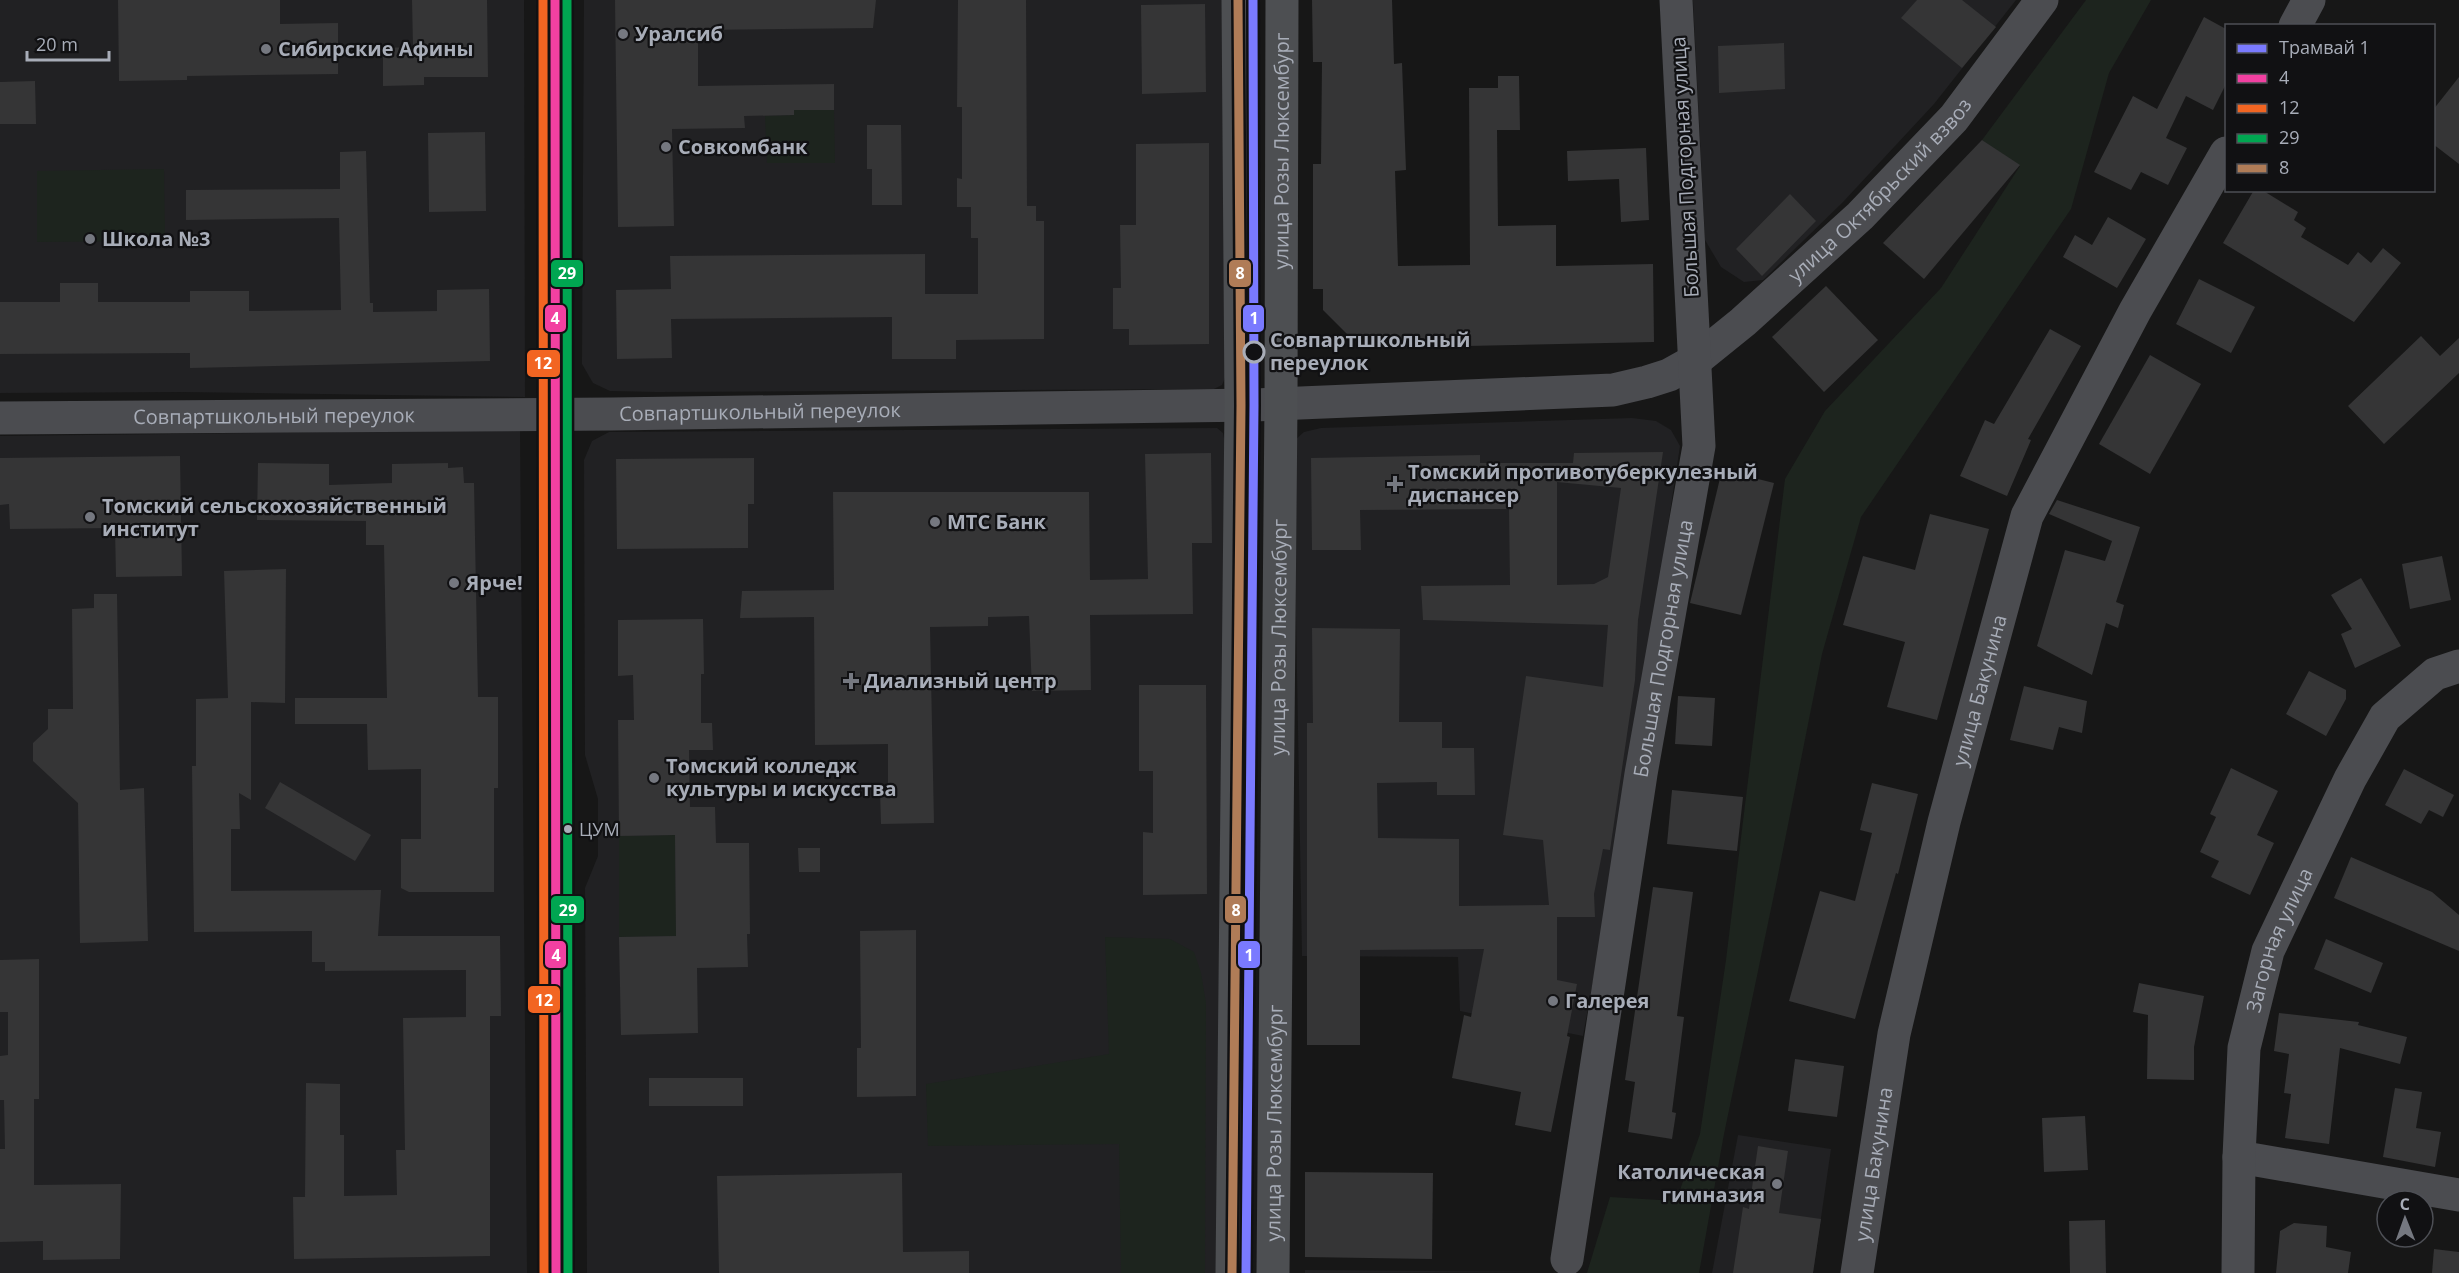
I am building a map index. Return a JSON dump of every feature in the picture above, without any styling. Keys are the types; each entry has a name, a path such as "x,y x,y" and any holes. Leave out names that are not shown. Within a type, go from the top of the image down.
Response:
{"main road":[{"path":"555,0 556,1273"},
{"name":"улица Розы Люксембург","path":"1232,1273 1241,405 1238,0"},
{"name":"улица Розы Люксембург","path":"1273,1273 1281,404 1282,0"}],"street":[{"name":"Большая Подгорная улица","path":"1567,1259 1641,774 1699,446 1676,0"},
{"name":"улица Октябрьский взвоз","path":"1696,360 1743,322 1860,216 1954,118 2042,0"},
{"path":"2296,24 2309,0"},
{"name":"улица Бакунина","path":"1857,1273 1894,1034 1944,822 2027,516 2135,311 2225,155"},
{"name":"Совпартшкольный переулок","path":"0,418 555,415 1281,404 1613,390 1669,375 1696,360"},
{"name":"Загорная улица","path":"2238,1273 2239,1157 2244,1048 2268,951 2350,779 2385,717 2435,674 2459,666"},
{"path":"2239,1157 2459,1195"}],"shaded area":[{"path":"0,0 524,0 525,397 182,392 0,393"},
{"path":"584,0 1227,0 1225,378 1222,385 1214,389 657,392 610,391 593,383 582,364"},
{"path":"1693,0 2016,0 1934,104 1843,202 1763,280 1744,282 1721,267 1705,240"},
{"path":"2086,0 2151,0 2109,73 2071,209 1861,517 1822,654 1724,1134 1699,1273 1587,1273 1610,1197 1676,1201 1700,1134 1726,960 1785,479 1825,411 1941,288 2020,166 1982,140"},
{"path":"794,110 834,110 835,163 767,163 765,116 794,115"},
{"path":"164,169 165,241 37,242 37,171"},
{"path":"1632,418 1656,421 1671,430 1680,446 1631,771 1583,1036 1460,1011 1458,957 1302,956 1293,445 1296,439 1304,432 1321,428"},
{"path":"1217,428 1223,433 1225,443 1220,1273 587,1273 585,888 598,856 598,799 585,755 584,460 592,441 609,432"},
{"path":"520,430 527,1273 0,1273 0,436"},
{"path":"675,835 676,936 619,937 619,836"},
{"path":"1105,937 1170,939 1194,952 1201,973 1206,1003 1205,1273 1121,1273 1119,1144 928,1146 926,1084 1109,1054"},
{"name":"Католическая гимназия","path":"1738,1135 1831,1149 1813,1273 1712,1273"},
{"path":"1305,1270 1541,1272 1305,1273"}],"building":[{"name":"Сибирские Афины","path":"118,0 280,0 280,24 338,23 338,74 187,76 187,80 119,81"},
{"path":"412,0 487,0 488,77 424,77 424,85 383,86 383,48 413,47"},
{"path":"615,0 876,0 873,28 698,30 698,86 834,84 834,110 794,110 794,115 744,116 745,128 672,129 674,226 618,227"},
{"path":"958,0 1026,0 1027,206 1036,206 1036,221 1044,221 1044,339 956,340 956,359 892,359 892,317 671,319 672,358 617,359 616,290 671,289 670,256 925,254 925,294 978,294 978,238 971,238 971,207 957,207 957,178 962,179 962,107 957,107"},
{"path":"1312,0 1392,0 1394,64 1402,63 1406,170 1395,171 1398,266 1470,265 1469,88 1498,88 1498,76 1519,76 1520,130 1497,130 1498,226 1556,225 1556,266 1653,264 1654,342 1373,348 1372,335 1348,335 1323,310 1323,289 1313,289 1313,164 1321,164 1322,62 1313,62"},
{"path":"1917,0 1962,0 1996,27 1962,68 1901,18"},
{"path":"1205,4 1206,92 1142,94 1141,5"},
{"path":"2204,17 2225,28 2225,86 2213,110 2186,96 2166,138 2187,148 2168,185 2141,172 2131,190 2094,172 2133,96 2157,109"},
{"path":"1784,43 1785,89 1719,93 1718,46"},
{"path":"2459,77 2459,164 2435,146 2435,107"},
{"path":"35,81 36,124 0,124 0,82"},
{"path":"867,125 901,125 902,205 872,205 872,169 867,169"},
{"path":"485,132 486,211 429,212 428,133"},
{"path":"1982,140 2020,165 1924,279 1883,243"},
{"path":"1209,143 1209,344 1129,345 1129,329 1113,329 1113,288 1121,288 1120,225 1136,225 1136,144"},
{"path":"1646,148 1649,220 1621,222 1619,179 1568,181 1567,151"},
{"path":"366,151 370,303 373,303 373,312 437,311 437,290 489,289 490,361 190,368 190,353 0,354 0,302 60,302 60,283 98,283 98,302 190,302 190,291 249,291 249,311 341,310 339,218 186,220 186,190 340,189 340,152"},
{"path":"2253,192 2265,192 2298,212 2294,220 2306,228 2301,237 2348,265 2358,252 2371,263 2383,248 2401,263 2354,322 2223,243"},
{"path":"1790,194 1816,221 1762,276 1736,249"},
{"path":"2108,217 2146,239 2117,288 2063,257 2075,235 2092,245"},
{"path":"2199,279 2255,307 2231,353 2176,324"},
{"path":"1826,286 1878,340 1824,392 1772,337"},
{"path":"2050,329 2081,346 2028,439 2031,440 2007,496 1960,476 1985,420 1994,424"},
{"path":"2421,336 2440,356 2459,338 2459,373 2384,444 2348,406"},
{"path":"2150,355 2201,384 2150,474 2099,444"},
{"path":"1663,452 1638,620 1635,680 1610,850 1603,849 1594,894 1595,917 1557,917 1557,980 1577,984 1567,1036 1570,1037 1551,1132 1515,1125 1521,1092 1452,1078 1464,1015 1471,1017 1484,949 1360,950 1360,1045 1307,1045 1307,723 1313,723 1312,628 1400,629 1399,722 1442,722 1442,748 1474,748 1475,795 1437,795 1437,782 1377,783 1378,838 1459,839 1459,906 1549,905 1543,840 1503,835 1526,676 1603,687 1608,625 1423,620 1421,586 1510,585 1509,509 1360,510 1361,550 1312,550 1311,458 1480,455 1480,463 1573,463 1574,453","holes":["1557,482 1621,488 1608,577 1594,584 1557,585"]},
{"path":"1211,453 1212,543 1192,543 1193,614 1090,615 1091,690 1032,691 1029,616 988,617 988,626 930,627 934,823 881,824 880,791 888,791 888,744 815,745 814,617 740,618 742,591 834,590 833,492 1089,492 1090,580 1148,579 1145,454"},
{"path":"180,456 182,576 116,577 115,528 10,529 9,504 0,505 0,458"},
{"path":"754,458 754,504 748,504 748,548 617,549 616,459"},
{"path":"258,463 329,464 329,485 392,483 392,464 448,463 448,468 463,467 464,483 474,483 478,697 498,697 498,788 494,788 494,892 409,892 401,888 401,839 421,839 421,769 368,770 367,724 295,724 295,698 387,698 384,545 366,545 366,521 257,520"},
{"path":"1722,470 1774,483 1741,615 1690,603"},
{"path":"2057,500 2140,527 2116,602 2124,605 2118,628 2106,623 2092,675 2037,646 2065,550 2105,561 2112,541 2049,514"},
{"path":"1930,514 1989,529 1937,720 1887,707 1905,642 1843,625 1863,556 1915,570"},
{"path":"2442,556 2451,600 2410,609 2402,564"},
{"path":"286,569 285,703 251,702 251,800 239,793 240,829 231,829 231,891 381,890 378,936 500,936 501,1016 490,1016 490,1256 294,1259 293,1197 305,1197 306,1083 340,1084 340,1135 344,1135 344,1196 397,1195 396,1150 405,1150 403,1018 466,1017 466,970 325,971 325,962 312,962 312,931 194,932 192,766 196,766 196,699 228,698 224,571"},
{"path":"2361,578 2401,646 2355,668 2341,634 2352,629 2331,595"},
{"path":"94,594 117,594 120,790 144,788 148,941 80,943 78,803 33,761 33,743 48,729 48,709 73,709 72,609 94,608"},
{"path":"703,619 704,674 701,674 701,723 712,723 713,750 689,750 690,807 715,807 716,843 749,843 748,967 697,968 698,1033 621,1035 619,937 676,936 675,835 619,836 618,720 634,720 633,675 618,676 618,620"},
{"path":"2309,671 2346,690 2346,699 2326,736 2286,714"},
{"path":"1139,685 1206,685 1207,894 1143,895 1143,832 1153,833 1153,771 1139,771"},
{"path":"2024,686 2087,701 2082,733 2059,727 2053,750 2010,740"},
{"path":"1678,696 1715,698 1712,746 1675,744"},
{"path":"2231,768 2278,791 2257,835 2274,843 2250,895 2211,877 2219,861 2200,852 2216,817 2210,814"},
{"path":"2404,769 2454,795 2443,817 2429,810 2421,824 2385,805"},
{"path":"280,782 371,835 355,861 265,808"},
{"path":"1872,783 1918,794 1898,874 1896,873 1855,1019 1789,1001 1820,891 1855,901 1872,833 1860,830"},
{"path":"1672,790 1743,797 1737,851 1667,844"},
{"path":"798,848 820,848 820,872 799,872"},
{"path":"2351,857 2432,892 2459,915 2459,951 2334,898"},
{"path":"1653,887 1693,892 1677,1016 1684,1017 1672,1112 1676,1113 1672,1139 1628,1132 1635,1082 1625,1080"},
{"path":"916,930 916,1096 857,1097 857,1048 861,1048 860,931"},
{"path":"2326,939 2383,963 2371,993 2314,969"},
{"path":"39,959 39,1099 34,1099 34,1185 121,1184 120,1259 43,1260 43,1241 0,1242 0,1149 5,1149 4,1100 0,1100 0,1056 8,1055 8,1012 0,1012 0,960"},
{"path":"2139,983 2204,996 2194,1047 2194,1080 2147,1079 2148,1015 2133,1012"},
{"path":"2279,1013 2359,1022 2358,1025 2407,1037 2400,1064 2340,1048 2329,1144 2285,1138 2291,1094 2284,1093 2289,1054 2274,1051"},
{"path":"1795,1059 1844,1066 1837,1117 1788,1111"},
{"path":"649,1078 743,1078 743,1106 649,1106"},
{"path":"2395,1088 2422,1092 2416,1128 2441,1132 2435,1167 2383,1157"},
{"path":"2085,1116 2088,1170 2044,1172 2042,1118"},
{"name":"Католическая гимназия","path":"1758,1146 1788,1151 1779,1213 1821,1219 1813,1273 1733,1273 1743,1207 1749,1209"},
{"path":"1305,1172 1433,1173 1432,1259 1305,1257"},
{"path":"902,1173 903,1252 969,1251 969,1273 719,1273 717,1176"},
{"path":"2105,1220 2106,1273 2070,1273 2069,1221"},
{"path":"2294,1223 2327,1226 2326,1247 2351,1252 2348,1273 2276,1273 2280,1231"},
{"path":"2434,1249 2459,1252 2459,1273 2432,1273"}],"tram line":[{"name":"1","path":"1246,1273 1254,405 1253,0"}],"transit line":[{"name":"12","path":"543,0 544,1273"},
{"name":"4","path":"555,0 556,1273"},
{"name":"29","path":"567,0 568,1273"},
{"name":"8","path":"1232,1273 1241,405 1238,0"}],"place":[{"name":"Уралсиб","path":"623,34"},
{"name":"Сибирские Афины","path":"266,49"},
{"name":"Совкомбанк","path":"666,147"},
{"name":"Школа №3","path":"90,239"},
{"name":"Совпартшкольный переулок","path":"1254,352"},
{"name":"Томский противотуберкулезный диспансер","path":"1395,484"},
{"name":"Томский сельскохозяйственный институт","path":"90,517"},
{"name":"МТС Банк","path":"935,522"},
{"name":"Ярче!","path":"454,583"},
{"name":"Диализный центр","path":"851,681"},
{"name":"Томский колледж культуры и искусства","path":"654,778"},
{"name":"ЦУМ","path":"568,829"},
{"name":"Галерея","path":"1553,1001"},
{"name":"Католическая гимназия","path":"1777,1184"}]}
